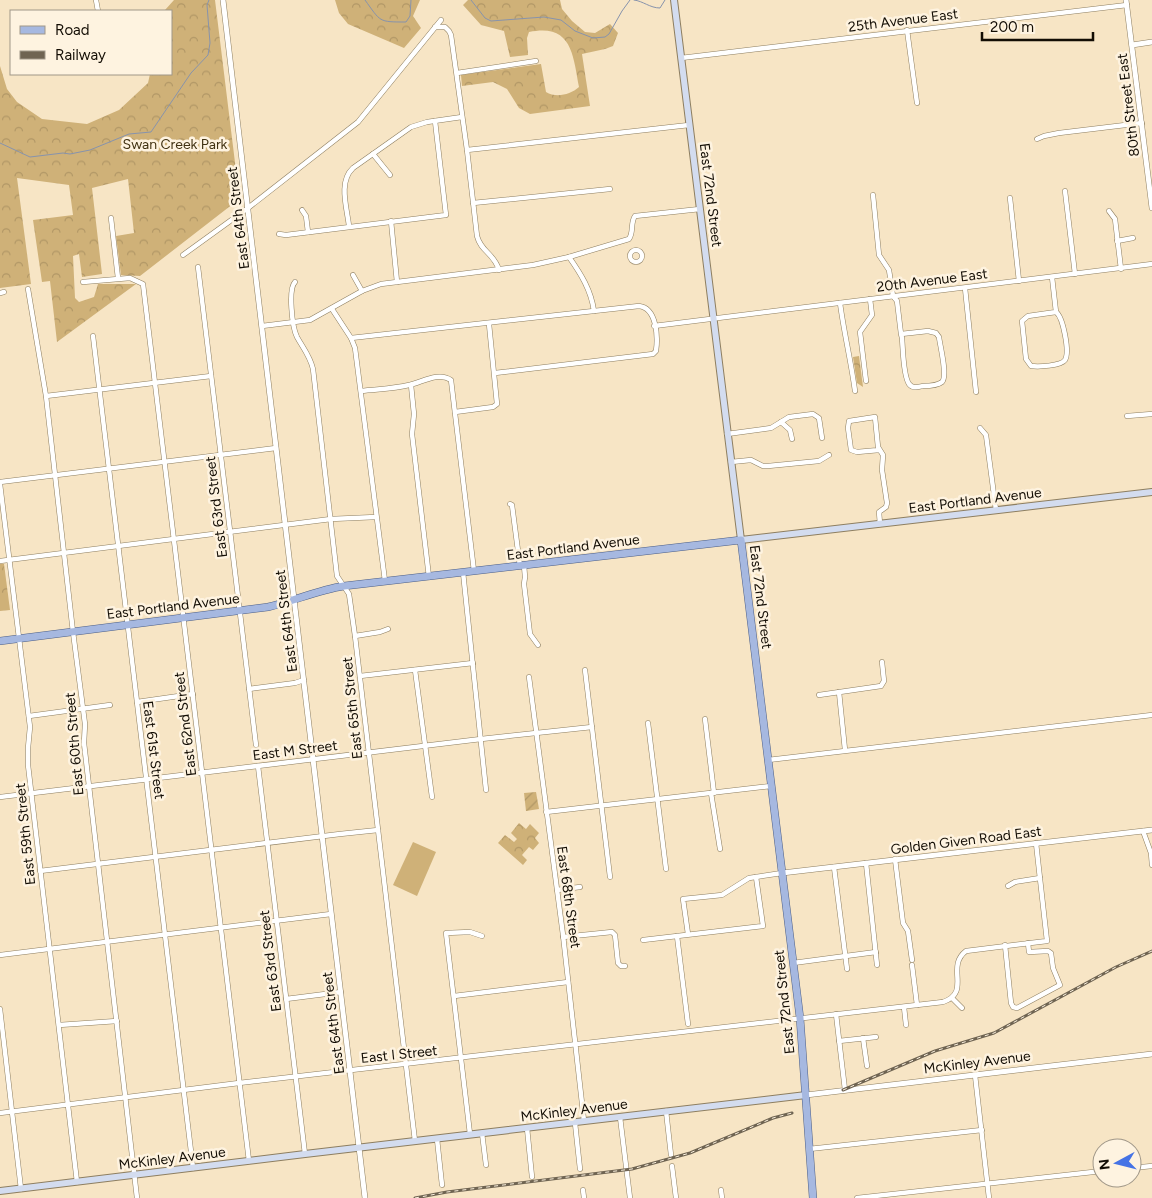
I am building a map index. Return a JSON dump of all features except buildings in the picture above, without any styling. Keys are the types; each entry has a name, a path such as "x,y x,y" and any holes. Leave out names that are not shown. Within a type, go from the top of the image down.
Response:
{"main road":[{"name":"East 72nd Street","path":"674,0 800,1018 813,1198"},
{"name":"East Portland Avenue","path":"0,641 268,607 344,586 1152,492"},
{"name":"McKinley Avenue","path":"0,1192 806,1095"}],"street":[{"name":"East 64th Street","path":"223,0 365,1198"},
{"name":"25th Avenue East","path":"681,58 1127,3"},
{"name":"80th Street East","path":"1127,3 1152,208"},
{"path":"182,255 248,208 358,122 441,20"},
{"path":"435,27 443,26 449,30 457,73 478,241 496,261 499,270"},
{"path":"907,30 916,103"},
{"path":"1132,45 1152,42"},
{"path":"457,73 536,61"},
{"path":"349,226 345,190 347,176 353,168 411,126 435,120 462,117"},
{"path":"279,234 286,235 446,215 435,120"},
{"path":"1037,139 1059,133 1142,123"},
{"path":"467,150 689,125"},
{"path":"373,154 390,176"},
{"path":"473,203 610,189"},
{"path":"1065,191 1076,274"},
{"path":"873,195 879,255 889,270 893,296 897,301 901,334 907,381 910,385 916,387 941,383 944,370 939,336 936,333 928,332 901,334"},
{"path":"1010,198 1020,281"},
{"path":"262,326 310,320 362,291 381,284 533,266 569,257 626,241 632,233 634,218 700,209"},
{"path":"302,210 306,216 308,232"},
{"path":"1108,211 1115,219 1121,269"},
{"path":"83,282 118,278 111,218"},
{"path":"390,221 397,282"},
{"path":"1117,241 1134,238"},
{"path":"626,241 632,250"},
{"path":"569,257 587,284 594,311"},
{"name":"20th Avenue East","path":"654,326 1152,264"},
{"name":"East 63rd Street","path":"198,267 256,745"},
{"path":"353,275 362,291"},
{"path":"1052,277 1056,312 1063,322 1066,357 1064,362 1059,364 1034,367 1028,364 1026,359 1022,324 1024,318 1056,312"},
{"name":"East 62nd Street","path":"118,278 130,278 143,284 166,462 248,1161"},
{"name":"East 65th Street","path":"295,282 290,292 294,322 297,336 310,358 313,369 337,576 349,594 415,1141"},
{"path":"964,288 976,392"},
{"name":"East 60th Street","path":"28,289 46,396 85,724 84,743 137,1198"},
{"path":"866,381 860,332 872,315 870,299"},
{"path":"840,303 855,391"},
{"path":"351,338 643,306 652,315 657,348 653,354 494,373"},
{"path":"332,309 351,338 355,348 385,581"},
{"path":"455,412 496,405 489,324"},
{"name":"East 61st Street","path":"93,336 193,1168"},
{"path":"46,396 212,376"},
{"path":"360,391 411,385 425,379 442,377 451,380 474,572"},
{"path":"411,385 414,414 412,434 428,577"},
{"path":"728,434 771,428 790,417 810,414 819,418 822,438"},
{"path":"1128,416 1152,414"},
{"path":"879,450 859,452 851,450 849,421 875,417 879,450 883,455 882,470 887,505 879,512 880,524"},
{"path":"781,422 790,430 792,438"},
{"path":"980,428 986,435 996,510"},
{"path":"0,483 276,448"},
{"path":"731,462 751,460 763,466 768,466 819,460 829,455"},
{"name":"East 59th Street","path":"0,483 29,716 28,754 40,871 77,1182"},
{"path":"510,504 512,505 525,577 524,584 530,634 538,645"},
{"path":"0,561 331,519 376,517"},
{"path":"463,572 486,790"},
{"path":"354,636 388,629"},
{"path":"819,695 881,686 884,681 882,662"},
{"path":"360,676 473,663"},
{"path":"415,670 432,797"},
{"path":"585,670 610,878"},
{"name":"East 68th Street","path":"529,677 563,937 584,1121"},
{"path":"249,689 295,683 304,680"},
{"path":"838,692 845,750"},
{"path":"137,702 193,694"},
{"path":"29,716 110,705"},
{"path":"768,760 1152,715"},
{"path":"705,719 712,793 720,849"},
{"path":"648,723 666,869"},
{"name":"East M Street","path":"0,797 592,727"},
{"name":"East 63rd Street","path":"258,766 305,1154"},
{"path":"546,812 771,786"},
{"path":"40,871 378,830"},
{"name":"Golden Given Road East","path":"782,873 1152,830"},
{"path":"1144,831 1151,853 1152,865"},
{"path":"962,1008 952,998 958,987 956,966 961,955 970,950 1047,941 1036,843"},
{"path":"895,860 903,923 908,931 917,1005"},
{"path":"866,863 877,966"},
{"path":"834,867 847,969"},
{"path":"688,934 683,899 722,895 745,879 782,873"},
{"path":"643,940 763,926 756,877"},
{"path":"1008,886 1015,882 1040,878"},
{"path":"557,890 580,887"},
{"path":"0,955 331,914"},
{"path":"470,1134 446,933 470,932 482,936"},
{"path":"563,937 612,932 615,935 618,963 621,966 625,966"},
{"path":"677,936 688,1024"},
{"path":"1005,945 1010,999 1014,1008 1018,1008 1060,985 1053,968 1052,953 1048,951 1028,952 1028,943"},
{"path":"793,963 876,952"},
{"path":"454,996 568,982"},
{"path":"286,999 341,992"},
{"name":"East I Street","path":"0,1113 296,1076 904,1007 943,1002 952,998"},
{"path":"904,1007 906,1025"},
{"path":"0,1009 21,1189"},
{"path":"836,1014 845,1090"},
{"path":"59,1025 117,1021"},
{"path":"839,1041 876,1037"},
{"path":"863,1038 867,1066"},
{"name":"McKinley Avenue","path":"806,1095 1152,1054"},
{"path":"975,1075 989,1198"},
{"path":"666,1111 671,1155"},
{"path":"620,1117 630,1198"},
{"path":"575,1122 580,1169"},
{"path":"527,1128 532,1177"},
{"path":"809,1149 982,1130"},
{"path":"482,1133 486,1165"},
{"path":"437,1138 442,1185"},
{"path":"672,1166 676,1198"},
{"path":"857,1198 1092,1172"},
{"path":"583,1190 584,1198"},
{"path":"721,1190 722,1198"}],"green space":[{"name":"Swan Creek Park","path":"174,0 215,0 239,195 238,200 140,276 121,275 116,236 134,233 128,179 92,188 102,274 82,277 79,254 73,256 75,298 79,302 94,297 98,284 136,284 57,342 50,281 42,282 33,220 73,215 69,185 17,178 31,284 0,288 0,66 7,89 17,102 42,119 87,124 119,110 148,83 150,75 172,75 172,10 165,10"},
{"path":"335,0 420,0 413,16 421,28 404,48 348,24 339,13"},
{"path":"468,0 560,0 562,9 585,32 595,33 610,24 618,33 613,46 582,54 590,106 530,114 519,108 507,89 493,82 462,86 461,75 541,64 546,92 554,95 563,95 579,87 572,53 562,37 554,32 543,30 529,32 527,38 528,55 510,57 504,31 481,25 463,5"},
{"path":"859,356 863,387 857,383 853,357"},
{"path":"0,564 4,564 10,610 0,611"},
{"path":"536,792 539,809 526,811 524,793"},
{"path":"519,823 526,829 530,824 539,833 535,838 539,843 533,850 529,847 522,855 527,860 523,865 498,843 505,835 514,842 517,839 511,833"},
{"path":"413,842 436,852 417,896 393,885"}],"waterway":[{"path":"0,143 30,157 63,153 70,154 90,150 129,134 151,132 191,73 208,55 210,43 207,5 209,0"},
{"path":"365,0 378,17 390,22 406,22 410,16 411,0"},
{"path":"471,0 485,18 491,21 544,17 561,20 575,31 593,38 605,37 609,34 630,0"},
{"path":"634,0 660,8 665,0"}],"railway":[{"path":"843,1090 935,1051 994,1033 1116,967 1152,951"},
{"path":"415,1198 447,1192 632,1169 690,1153 773,1118 792,1113"}]}
